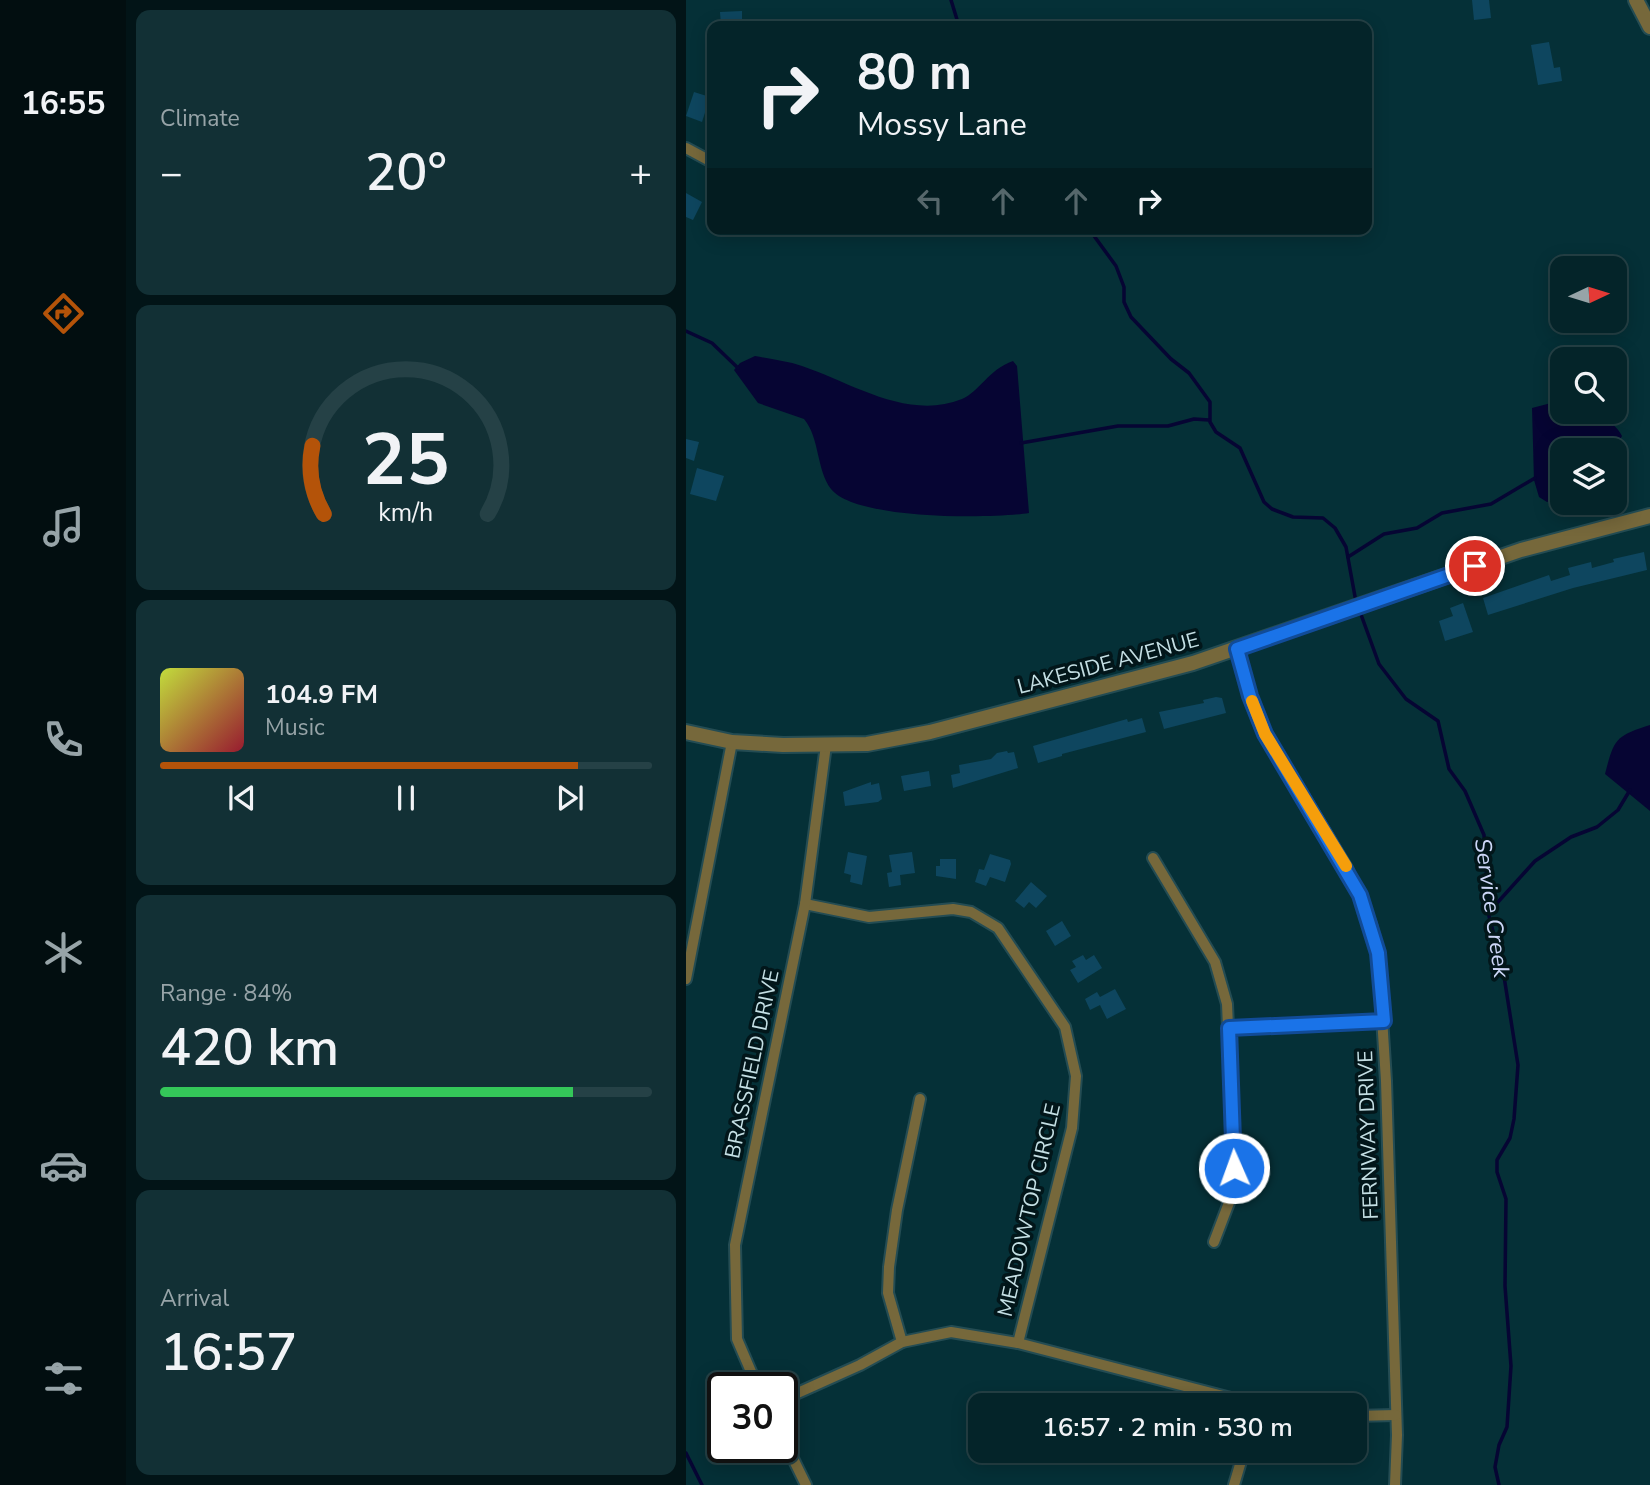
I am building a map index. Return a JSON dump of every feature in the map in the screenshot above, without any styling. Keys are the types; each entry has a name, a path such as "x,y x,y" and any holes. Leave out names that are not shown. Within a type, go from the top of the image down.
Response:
{"street":[{"path":"1636,0 1650,27"},
{"path":"686,148 707,159"},
{"name":"LAKESIDE AVENUE","path":"686,733 732,742 826,745 867,744 930,732 1237,649 1521,550 1650,516"},
{"name":"FERNWAY DRIVE","path":"1237,649 1250,696 1265,734 1360,895 1378,953 1384,1021 1396,1415 1395,1485"},
{"path":"686,979 732,742"},
{"name":"BRASSFIELD DRIVE","path":"751,1372 737,1339 735,1245 805,904 826,745"},
{"path":"1153,858 1215,962 1223,983 1229,1028 1234,1168 1230,1200 1214,1242"},
{"name":"MEADOWTOP CIRCLE","path":"805,904 869,917 953,909 971,912 998,928 1065,1027 1076,1076 1072,1128 1018,1343"},
{"path":"1229,1028 1384,1021"},
{"path":"902,1342 888,1293 889,1267 897,1210 920,1099"},
{"path":"798,1392 902,1342 951,1332 1018,1343 1212,1393"},
{"path":"1367,1416 1396,1415"},
{"path":"795,1463 806,1485"},
{"path":"1234,1485 1240,1463"}],"shaded area":[{"path":"755,356 796,364 880,397 921,406 942,405 962,399 997,369 1013,361 1017,366 1029,513 985,516 925,515 867,507 845,499 831,489 826,481 813,435 804,419 758,403 734,370 740,363"},
{"path":"1550,403 1550,424 1612,424 1622,436 1550,438 1550,501 1547,502 1539,497 1534,480 1532,408"},
{"path":"1650,725 1650,811 1605,774 1618,740 1629,732"}],"building":[{"path":"1472,0 1489,0 1491,18 1474,20"},
{"path":"742,11 742,21 721,21 720,12"},
{"path":"1549,42 1554,68 1560,67 1562,81 1538,85 1531,45"},
{"path":"694,92 707,96 702,122 686,116"},
{"path":"686,193 702,202 693,220 686,217"},
{"path":"686,439 699,442 694,461 686,458"},
{"path":"697,468 724,476 716,501 690,494"},
{"path":"1644,552 1647,570 1573,588 1488,615 1483,598 1549,575 1551,581 1570,575 1568,568 1591,562 1592,568 1614,562 1613,559"},
{"path":"1463,603 1473,632 1445,641 1439,621 1453,616 1450,608"},
{"path":"1222,698 1226,713 1164,729 1159,712 1204,703 1203,700"},
{"path":"1142,718 1146,732 1038,763 1033,746 1127,719 1128,722"},
{"path":"1014,752 1018,768 953,788 951,775 960,773 959,765 991,759 997,753"},
{"path":"929,771 931,786 904,791 901,776"},
{"path":"871,782 871,785 879,783 882,799 878,802 845,806 843,792"},
{"path":"848,852 867,856 862,885 850,882 851,875 844,873"},
{"path":"912,852 915,873 900,875 901,885 889,887 887,873 892,872 889,855"},
{"path":"990,854 1010,860 1011,864 1005,882 990,877 986,886 975,882 979,869 984,870"},
{"path":"940,859 956,859 956,879 936,876 936,866 940,866"},
{"path":"1031,882 1047,896 1036,908 1029,902 1024,908 1015,901"},
{"path":"1062,921 1071,936 1055,946 1046,931"},
{"path":"1083,955 1086,960 1094,955 1102,968 1078,983 1070,970 1076,967 1072,961"},
{"path":"1115,989 1126,1009 1107,1019 1100,1005 1090,1010 1085,999 1097,992 1100,997"}],"waterway":[{"name":"Service Creek","path":"951,0 957,21"},
{"name":"Service Creek","path":"1093,235 1116,266 1124,287 1124,302 1131,317 1171,359 1189,373 1210,402 1210,422 1216,432 1240,448 1264,502 1272,509 1293,517 1323,518 1335,528 1346,547 1356,602"},
{"path":"686,331 712,343 738,368"},
{"path":"1021,443 1118,426 1168,426 1194,419 1209,420"},
{"path":"1348,557 1384,534 1417,528 1442,513 1491,504 1535,478"},
{"name":"Service Creek","path":"1359,609 1379,664 1406,699 1438,721 1449,769 1465,791 1484,835 1489,916 1503,970 1518,1065 1510,1138 1497,1160 1497,1172 1506,1199 1505,1286 1511,1366 1507,1427 1499,1445 1495,1467 1499,1485"},
{"path":"1489,912 1535,861 1571,837 1597,827 1618,810 1630,790"},
{"path":"686,1453 702,1485"}],"slow traffic":[{"path":"1252,701 1265,734 1346,866"}],"route":[{"path":"1234,1168 1229,1028 1384,1021 1378,953 1360,895 1347,868 1265,734 1250,696 1237,649 1475,566"}]}
